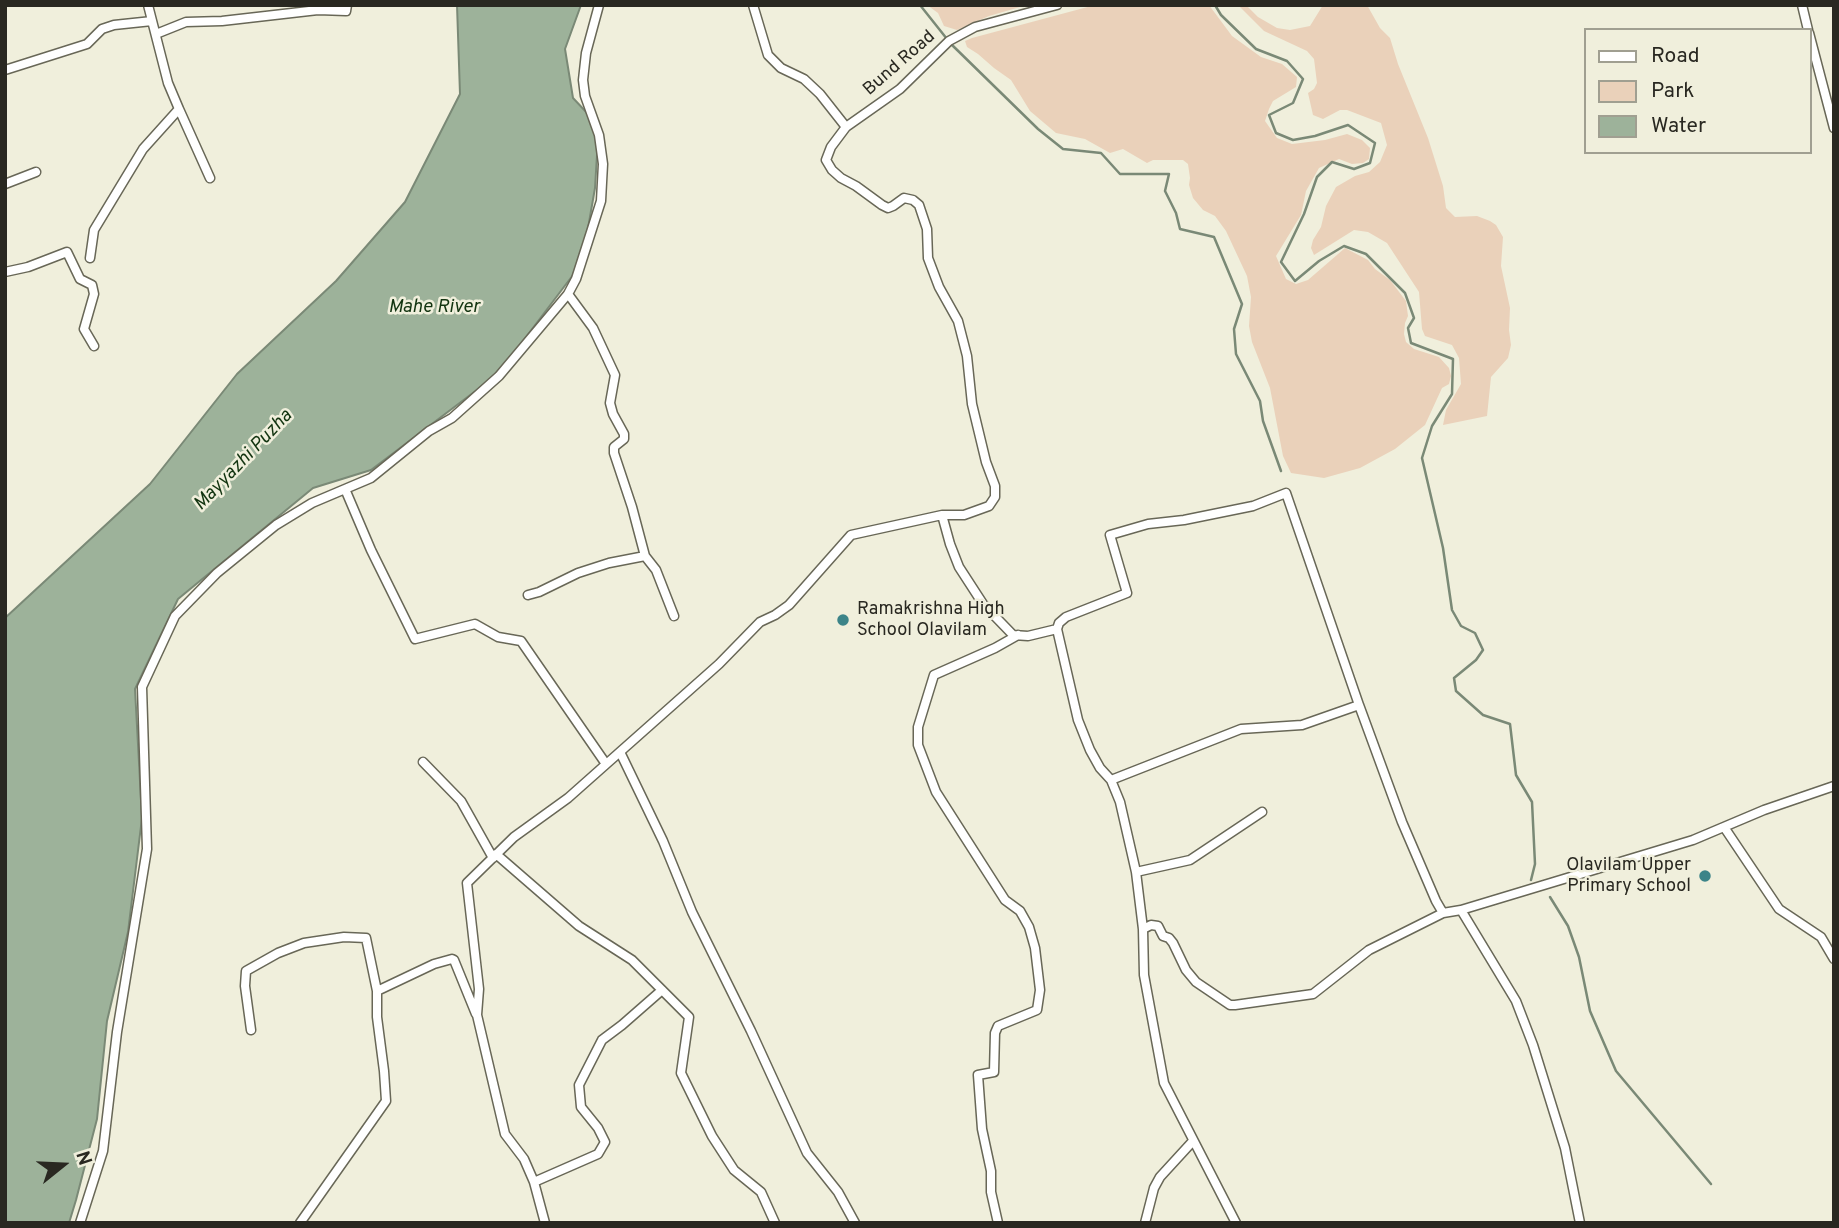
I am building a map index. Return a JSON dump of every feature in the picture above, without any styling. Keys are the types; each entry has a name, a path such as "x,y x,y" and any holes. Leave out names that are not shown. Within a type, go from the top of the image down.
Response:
{"street":[{"path":"148,5 169,83 210,178"},
{"path":"156,34 186,22 222,22 318,10 346,11 346,5"},
{"path":"80,1223 103,1151 117,1032 147,849 142,687 175,616 217,573 285,520 312,503 371,478 429,430 452,418 499,376 568,294 576,279 601,201 603,164 599,135 585,96 583,80 586,53 599,5"},
{"path":"477,1015 479,989 467,883 514,837 568,797 719,664 760,622 789,605 851,535 942,515 964,515 989,506 995,497 995,486 986,462 972,404 968,356 958,321 939,287 928,258 927,229 919,205 904,198 888,208 881,205 841,178 830,166 826,160 828,153 846,127 820,94 804,79 781,68 768,55 752,5"},
{"name":"Bund Road","path":"846,127 900,89 949,41 975,27 1057,5"},
{"path":"1802,5 1808,28"},
{"path":"5,70 87,44 102,29 152,21"},
{"path":"1811,39 1834,128"},
{"path":"90,258 94,230 143,149 179,109"},
{"path":"5,184 36,172"},
{"path":"5,272 28,267 67,252 80,279 92,285 94,294 84,329 94,346"},
{"path":"568,294 593,328 615,375 610,403 612,414 624,434 624,439 614,447 614,453 645,556 656,570 674,616"},
{"path":"345,489 370,550 415,639 475,624 498,637 521,641 606,764"},
{"path":"1236,1223 1164,1083 1144,975 1143,929 1136,872 1120,802 1111,780 1095,759 1079,720 1057,629 1066,617 1128,593 1110,535 1147,524 1184,520 1253,506 1286,493 1402,822 1443,913"},
{"path":"942,515 950,544 971,586 983,604 1013,635 1028,636 1057,629"},
{"path":"528,595 578,573 645,556"},
{"path":"998,1223 991,1192 992,1171 982,1129 978,1075 994,1072 995,1032 998,1026 1037,1010 1040,990 1035,948 1029,927 1020,911 1005,900 936,792 918,745 918,727 934,675 1018,635"},
{"path":"1111,780 1241,729 1302,725 1359,705"},
{"path":"620,752 663,841 692,912 807,1153 838,1192 855,1223"},
{"path":"423,762 461,801 495,856 579,926 632,960 689,1017 681,1073 712,1136 734,1170 761,1192 775,1223"},
{"path":"1143,929 1151,925 1158,926 1163,936 1173,943 1195,982 1230,1004 1313,994 1369,950 1443,913 1461,911 1693,841 1764,810 1834,786"},
{"path":"1136,872 1190,860 1262,812"},
{"path":"1724,827 1779,909 1821,937 1834,959"},
{"path":"1461,911 1516,1001 1533,1045 1564,1148 1580,1223"},
{"path":"251,1030 245,986 246,971 278,953 304,943 344,937 366,938 377,990 377,1017 386,1101 300,1223"},
{"path":"377,990 434,964 454,960 477,1015 505,1135 524,1159 534,1182 545,1223"},
{"path":"534,1182 598,1154 606,1142 581,1107 579,1085 601,1040 662,990"},
{"path":"1145,1223 1154,1188 1160,1177 1193,1141"}],"green space":[{"path":"927,5 1027,5 989,16 957,30 944,26 938,13"},
{"path":"1095,5 1209,5 1232,36 1261,57 1282,64 1297,77 1296,87 1273,101 1265,121 1277,138 1292,144 1347,134 1362,140 1370,148 1369,159 1363,163 1352,164 1339,159 1319,168 1306,191 1301,215 1276,256 1286,279 1296,284 1308,280 1345,248 1368,260 1390,280 1406,301 1406,342 1414,349 1439,357 1449,368 1449,384 1442,388 1425,425 1395,449 1360,468 1324,478 1291,473 1283,456 1270,388 1252,342 1249,326 1251,297 1247,276 1226,231 1215,216 1203,210 1193,198 1188,164 1183,160 1153,160 1147,163 1123,149 1110,153 1085,139 1056,133 1030,111 1011,80 967,47 965,41"},
{"path":"1238,5 1246,5 1258,17 1277,28 1290,30 1310,26 1323,5 1367,5 1380,28 1390,38 1428,138 1443,186 1446,208 1455,217 1477,216 1490,221 1496,225 1503,237 1501,266 1510,308 1511,345 1508,358 1491,377 1487,416 1443,425 1446,410 1461,384 1459,358 1452,345 1425,336 1419,292 1387,243 1368,232 1354,230 1314,255 1311,248 1313,240 1321,227 1326,206 1336,187 1355,176 1369,172 1380,162 1387,145 1381,123 1347,110 1340,110 1323,119 1313,115 1308,93 1317,83 1314,59 1307,51 1264,31"}],"water":[{"name":"Mahe River","path":"457,5 581,5 565,49 573,98 588,114 598,139 595,188 587,234 573,275 498,374 371,470 313,488 178,599 135,689 142,818 128,932 107,1021 97,1119 76,1200 69,1223 5,1223 5,618 150,484 237,374 336,281 405,202 460,94"}],"waterway":[{"path":"920,5 947,39"},
{"path":"1215,5 1221,15 1256,49 1287,61 1303,79 1293,103 1269,115 1276,133 1293,140 1348,125 1375,143 1370,163 1354,169 1332,162 1317,177 1304,214 1281,262 1295,281 1319,261 1344,246 1366,254 1405,293 1414,318 1408,328 1411,343 1453,359 1452,394 1432,426 1422,458 1443,548 1452,610 1461,626 1475,633 1483,650 1476,660 1454,678 1456,691 1483,715 1510,724 1516,775 1532,802 1535,864 1531,880"},
{"path":"951,44 1038,129 1063,149 1101,153 1120,174 1169,174 1165,191 1176,213 1180,229 1214,237 1242,304 1234,329 1236,354 1260,401 1263,421 1281,471"},
{"path":"1550,897 1568,926 1579,957 1590,1011 1616,1071 1711,1184"}],"place":[{"name":"Ramakrishna High School Olavilam","path":"843,620"},
{"name":"Olavilam Upper Primary School","path":"1705,876"}],"water label":[{"name":"Mayyazhi Puzha","path":"244,461"}]}
